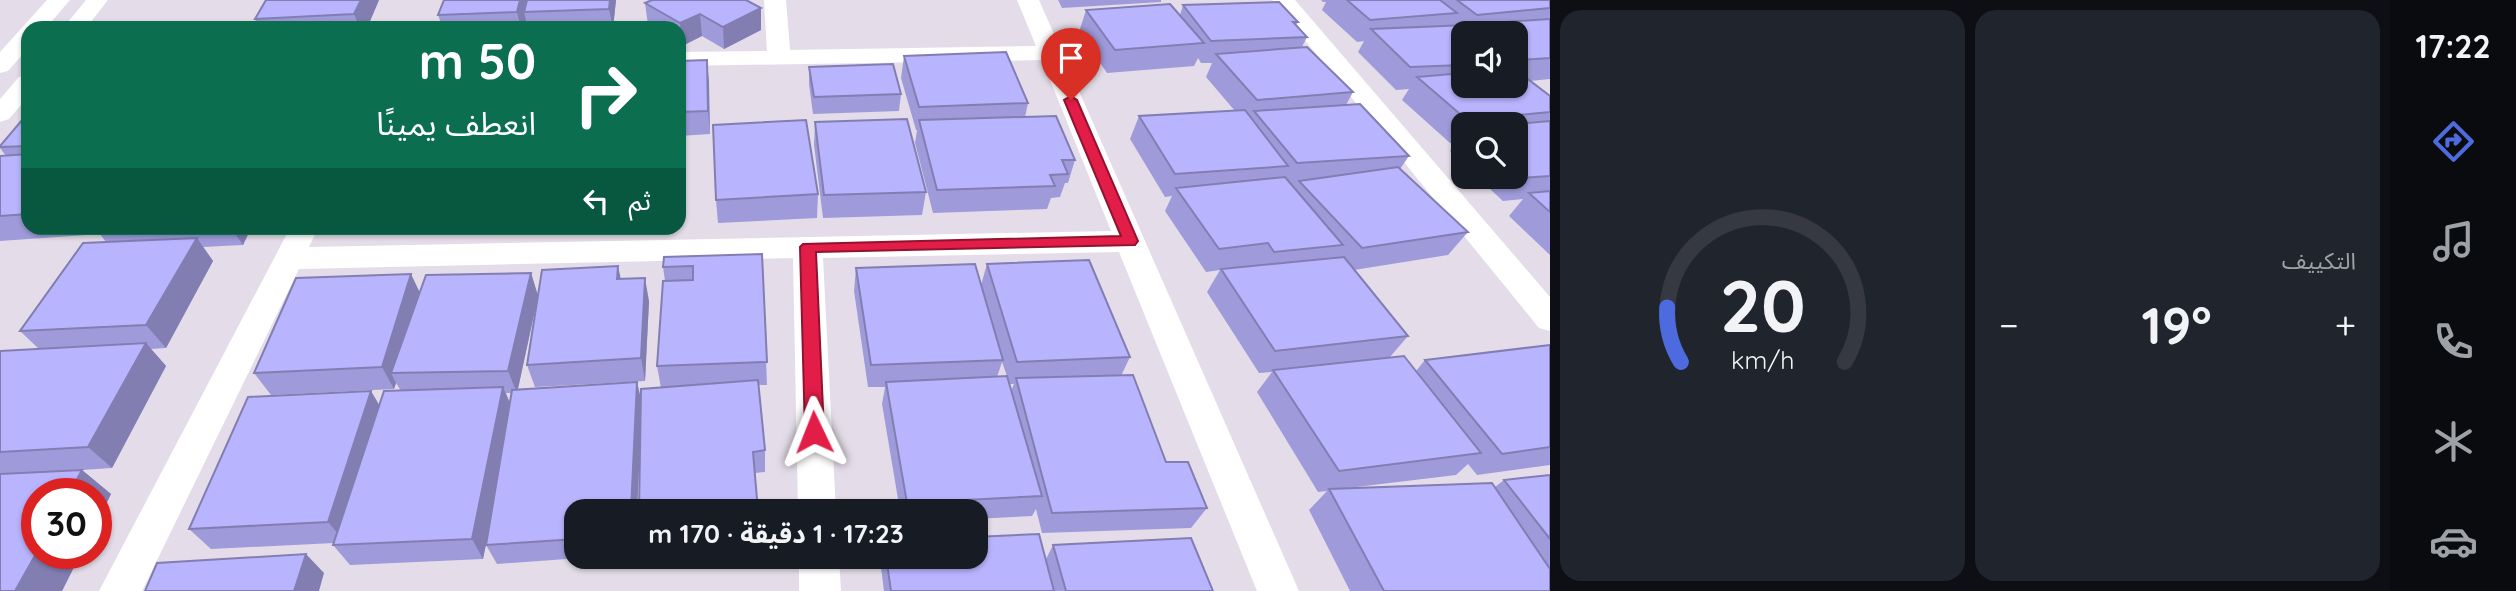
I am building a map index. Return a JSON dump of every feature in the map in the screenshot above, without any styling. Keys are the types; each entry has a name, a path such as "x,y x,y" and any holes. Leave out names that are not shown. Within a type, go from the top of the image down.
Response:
{"street":[{"path":"40,21 59,0"},
{"path":"80,21 97,0"},
{"path":"775,0 779,57"},
{"path":"1028,0 1278,591"},
{"path":"1283,0 1547,311"},
{"path":"0,66 21,42"},
{"path":"686,59 1051,53"},
{"path":"0,114 21,90"},
{"path":"120,591 296,243 808,247 1130,241"},
{"path":"808,247 817,499"},
{"path":"819,569 820,591"}],"building":[{"path":"266,0 361,0 354,14 255,19"},
{"path":"444,0 520,0 517,12 438,15"},
{"path":"527,0 610,0 609,9 524,12"},
{"path":"652,0 746,0 761,8 723,27 700,14 684,21 676,21 645,3"},
{"path":"1347,0 1440,0 1457,13 1370,20"},
{"path":"1457,0 1550,0 1550,8 1477,15"},
{"path":"1279,2 1298,22 1293,22 1307,37 1211,41 1183,5"},
{"path":"1170,4 1204,43 1115,50 1086,10"},
{"path":"1550,19 1550,58 1528,60 1528,21 1520,21"},
{"path":"1451,26 1451,65 1410,67 1371,29"},
{"path":"1307,47 1353,92 1257,100 1216,54"},
{"path":"1006,52 1028,103 919,107 904,56"},
{"path":"707,60 708,111 686,112 686,61"},
{"path":"893,64 901,94 814,97 809,67"},
{"path":"1451,74 1451,98 1528,98 1528,79 1550,96 1550,112 1528,114 1528,112 1458,112 1417,77"},
{"path":"1360,104 1409,156 1297,163 1254,111"},
{"path":"1245,110 1288,166 1175,174 1139,116"},
{"path":"1056,116 1075,160 1062,160 1068,174 1050,175 1055,186 937,190 919,120"},
{"path":"907,119 926,192 824,195 815,122"},
{"path":"806,120 818,194 716,200 713,125"},
{"path":"21,121 21,146 0,146"},
{"path":"1550,121 1550,176 1528,178 1528,123"},
{"path":"21,154 21,214 0,216 0,156"},
{"path":"1398,167 1468,232 1362,248 1299,181"},
{"path":"1285,177 1343,245 1274,252 1268,243 1219,249 1176,188"},
{"path":"1550,191 1550,212 1529,193"},
{"path":"197,238 146,325 20,331 83,243"},
{"path":"762,254 767,362 657,366 663,281 693,280 693,266 663,267 664,257"},
{"path":"1344,257 1408,336 1275,351 1221,269"},
{"path":"1089,260 1130,357 1017,362 987,264"},
{"path":"975,264 1003,360 871,365 856,268"},
{"path":"618,266 617,279 645,278 641,358 527,365 542,270"},
{"path":"531,273 508,371 391,373 426,275"},
{"path":"411,274 382,367 254,373 296,278"},
{"path":"146,343 88,447 0,452 0,351"},
{"path":"1550,345 1550,447 1502,454 1425,360"},
{"path":"1404,356 1481,453 1339,471 1273,370"},
{"path":"1133,375 1166,462 1188,462 1207,508 1052,513 1016,378"},
{"path":"1007,376 1042,496 906,499 886,382"},
{"path":"758,380 765,450 753,452 757,499 639,499 641,389"},
{"path":"637,382 632,499 564,499 564,540 486,545 512,390"},
{"path":"503,387 472,539 333,545 384,391"},
{"path":"371,391 328,522 189,529 248,397"},
{"path":"82,470 78,478 21,478 21,569 27,569 15,591 0,591 0,474"},
{"path":"1550,475 1550,539 1504,480"},
{"path":"1492,483 1550,569 1550,591 1384,591 1329,489"},
{"path":"1039,534 1054,591 891,591 888,569 988,569 988,536"},
{"path":"1191,538 1213,591 1066,591 1053,545"},
{"path":"306,554 294,591 145,591 157,563"}],"route":[{"path":"814,432 808,247 1130,241 1071,100"}]}
